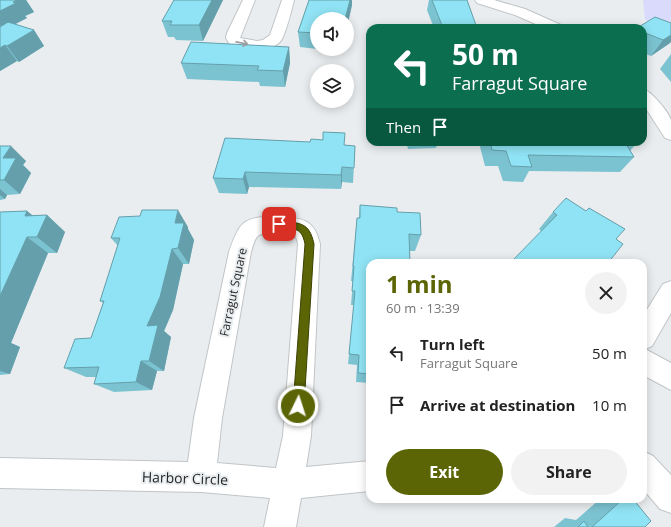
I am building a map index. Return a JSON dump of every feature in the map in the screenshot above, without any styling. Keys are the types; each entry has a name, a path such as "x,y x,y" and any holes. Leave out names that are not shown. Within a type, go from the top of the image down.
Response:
{"street":[{"path":"249,0 234,33 233,38 235,42 250,44 265,44 272,42 276,37 288,0"},
{"path":"481,0 520,12 547,24"},
{"path":"650,112 671,134"},
{"name":"Farragut Square","path":"201,477 208,418 240,252 246,233 254,226 279,224 300,227 307,233 309,244 296,436 280,527"},
{"path":"647,331 671,291"},
{"path":"647,363 671,377"},
{"path":"647,471 671,498"},
{"name":"Harbor Circle","path":"0,473 201,477 287,484 366,476"}],"shaded area":[{"path":"643,0 671,0 671,30 645,20"}],"building":[{"path":"0,0 17,0 13,2 16,3 0,11"},
{"path":"174,0 212,0 199,25 170,25 172,21 162,21"},
{"path":"309,0 350,0 347,12 310,12 310,33 298,32"},
{"path":"432,0 467,0 476,24 441,24"},
{"path":"655,17 671,23 671,35 663,40 647,34 647,24 644,24"},
{"path":"8,22 34,30 7,46 5,45 0,48 0,27"},
{"path":"191,42 289,47 283,71 257,70 259,66 181,63"},
{"path":"323,132 345,133 344,145 355,146 354,168 342,167 341,175 245,172 243,179 213,178 225,138 310,142 311,139 323,140"},
{"path":"0,146 11,146 3,158 16,158 4,180 0,180"},
{"path":"491,146 627,146 634,157 528,155 532,167 511,166 506,151 492,150"},
{"path":"566,198 586,211 589,208 625,229 616,239 623,244 611,259 514,259 557,215 553,212"},
{"path":"360,205 397,208 397,212 420,213 421,235 409,234 410,259 366,259 366,374 358,373 359,355 349,354 355,291 352,291 353,266 357,218 360,218"},
{"path":"142,210 178,210 175,223 184,223 178,248 172,249 160,297 147,326 158,325 149,361 141,361 136,382 94,384 99,367 64,368 75,339 91,338 104,301 100,301 120,238 111,238 119,217 140,216"},
{"path":"27,211 25,216 47,215 37,237 27,237 0,296 0,212"},
{"path":"619,503 636,503 651,521 645,527 592,527"},
{"path":"584,521 588,527 578,527"}],"route":[{"path":"279,224 300,227 307,233 309,244 298,406"}]}
